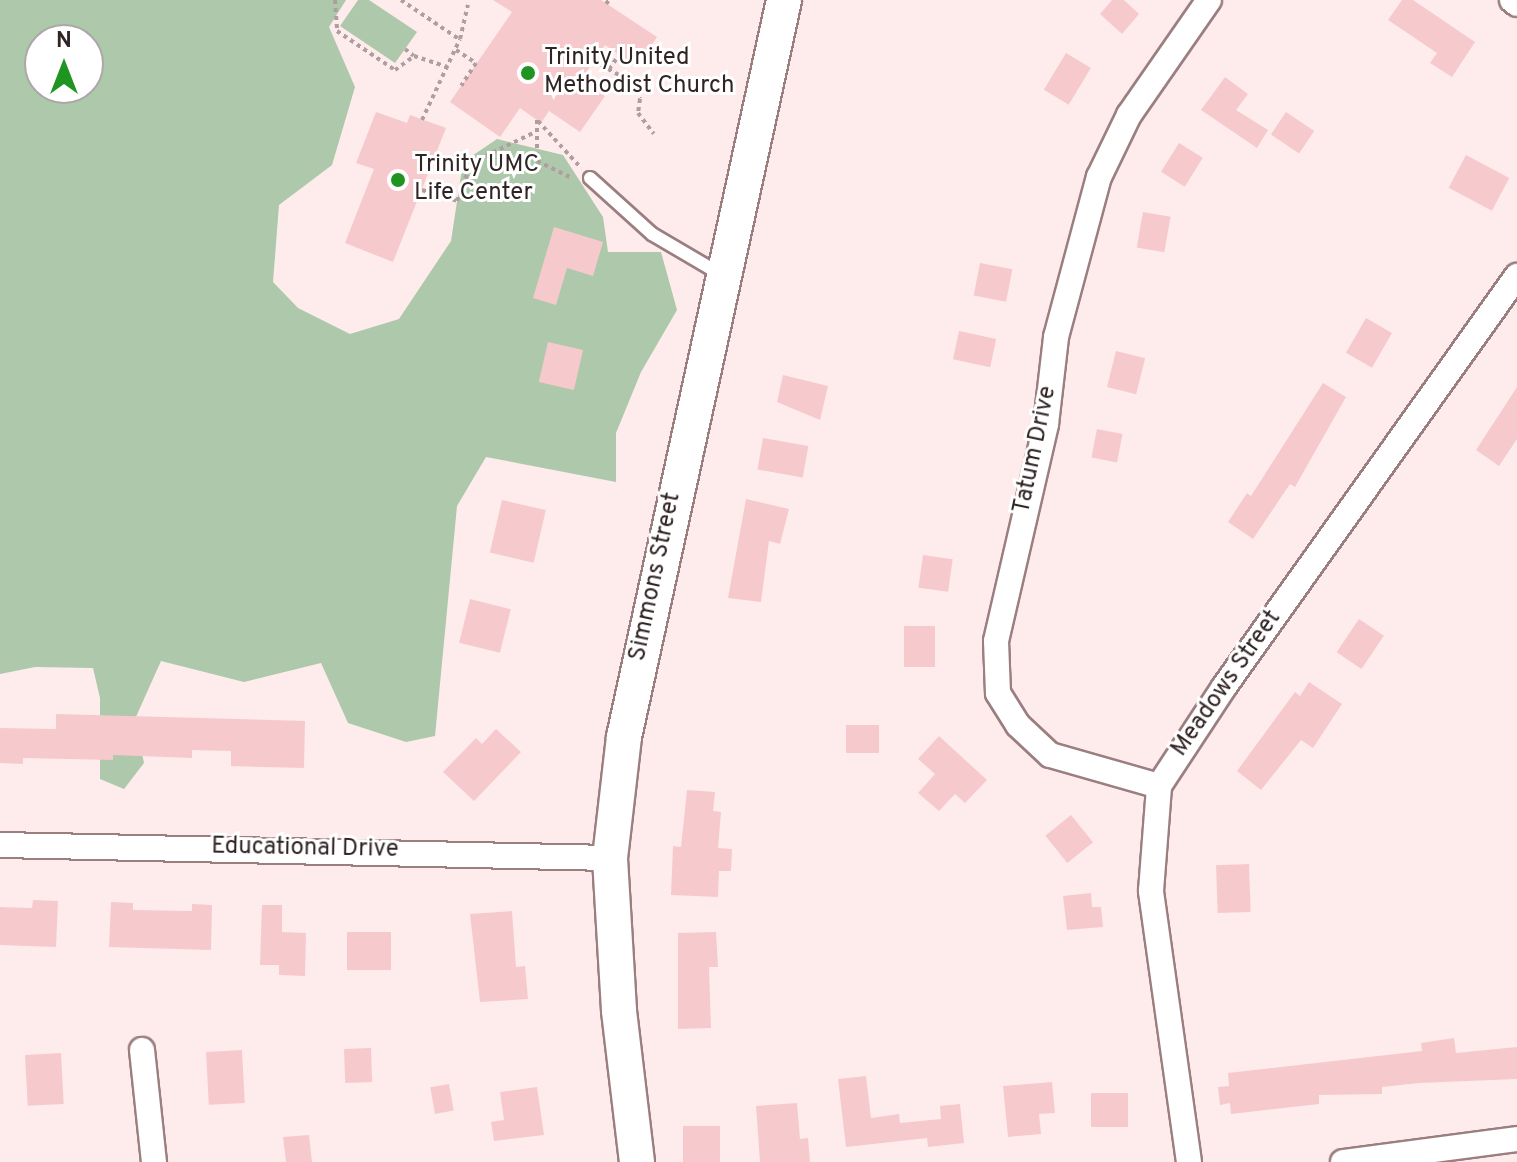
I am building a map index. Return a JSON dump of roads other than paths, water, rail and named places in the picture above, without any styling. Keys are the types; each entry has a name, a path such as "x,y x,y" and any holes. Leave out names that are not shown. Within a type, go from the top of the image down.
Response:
{"street":[{"name":"Simmons Street","path":"637,1162 619,1010 610,858 624,737 646,619 784,0"},
{"name":"Tatum Drive","path":"1159,786 1050,755 1018,725 998,693 996,641 1023,506 1046,424 1056,337 1099,177 1129,115 1209,0"},
{"path":"1512,0 1517,4"},
{"name":"Meadows Street","path":"1189,1162 1151,891 1159,786 1224,687 1517,276"},
{"name":"Educational Drive","path":"0,845 610,858"},
{"path":"142,1050 154,1162"},
{"path":"1343,1162 1517,1139"}],"lane":[{"path":"590,178 652,234 722,275"}],"place":[{"name":"Trinity United Methodist Church","path":"528,73"},
{"name":"Trinity UMC Life Center","path":"398,180"}]}
